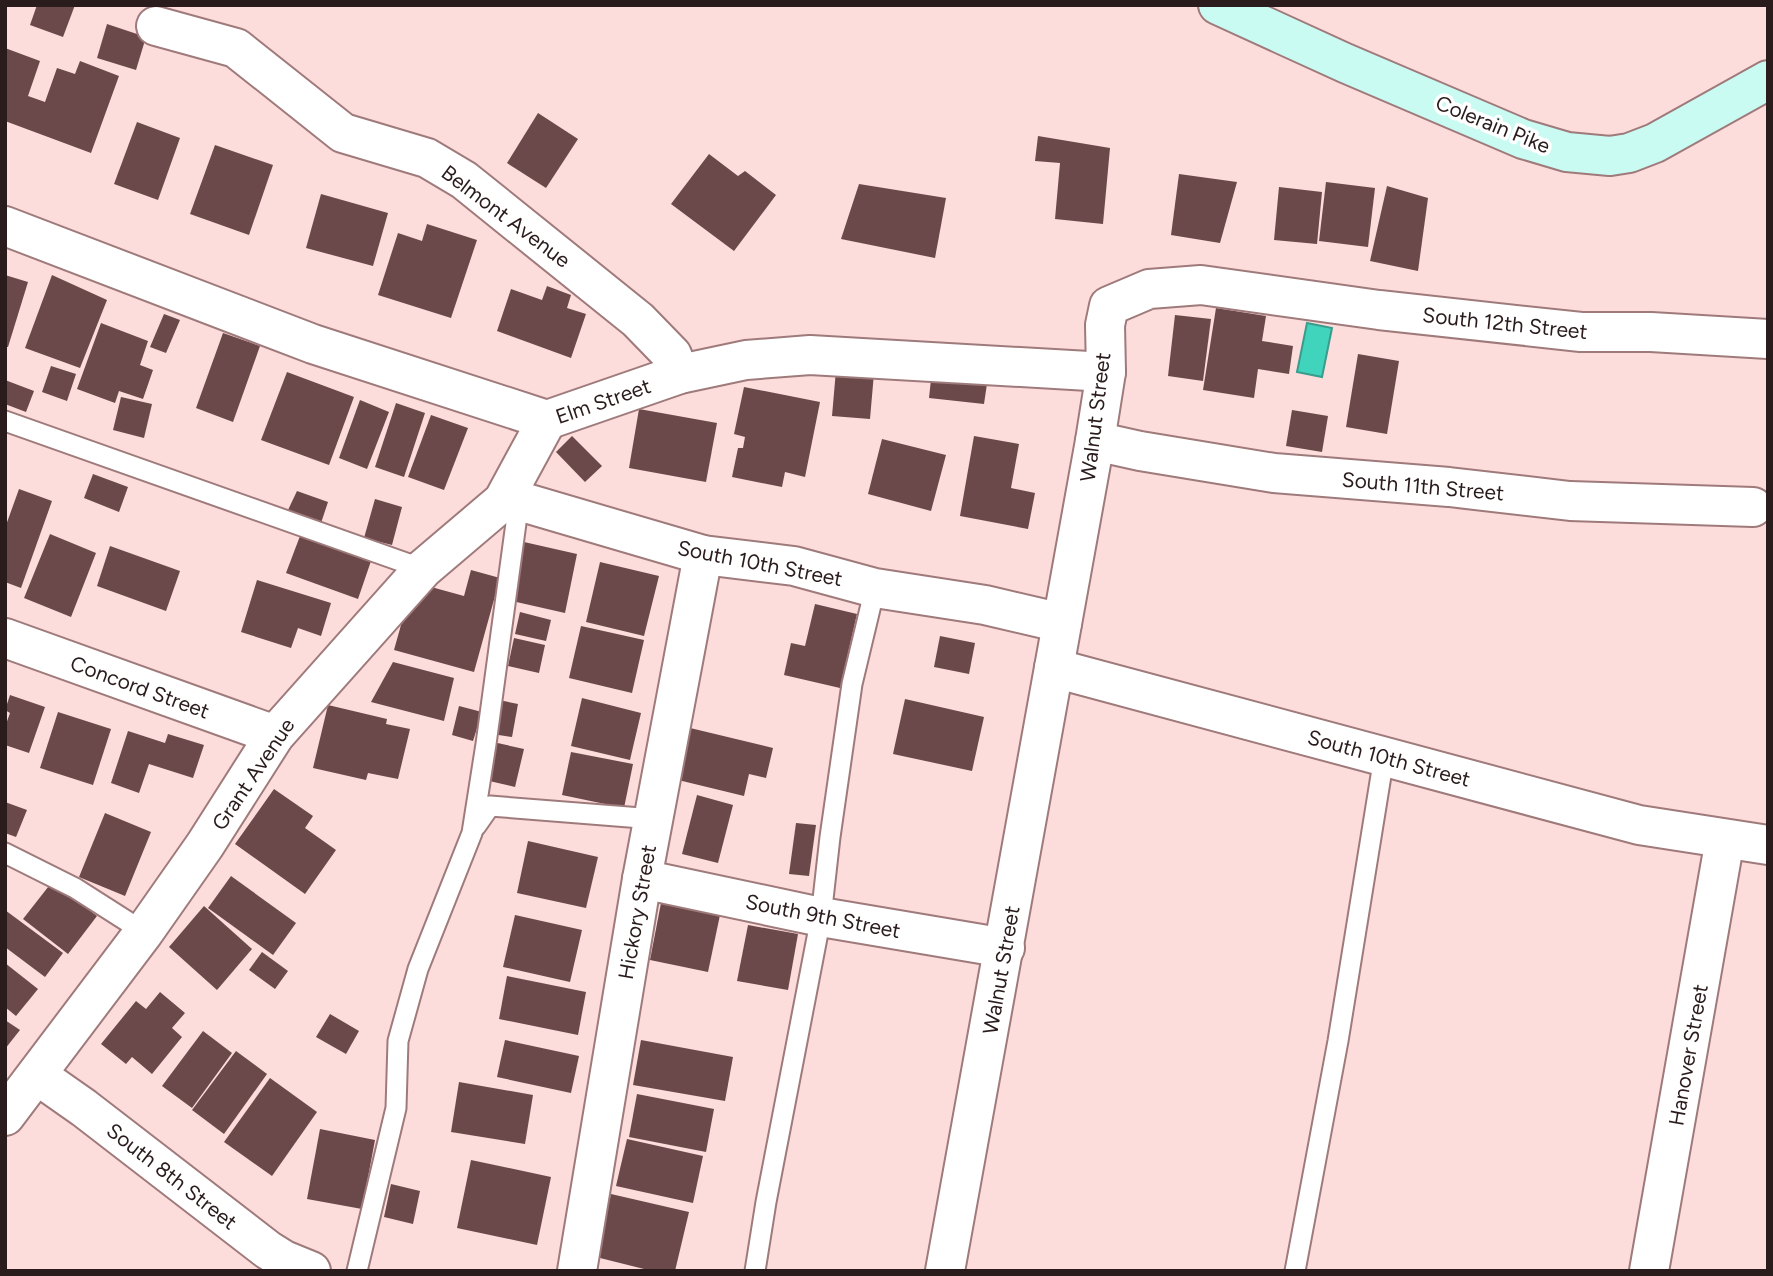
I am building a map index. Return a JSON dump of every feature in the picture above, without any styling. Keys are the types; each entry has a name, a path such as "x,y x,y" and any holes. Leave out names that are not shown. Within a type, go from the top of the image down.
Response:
{"main road":[{"name":"Colerain Pike","path":"1218,5 1523,139 1567,152 1610,156 1655,144 1768,80"}],"street":[{"name":"Belmont Avenue","path":"156,26 236,48 343,133 427,158 464,180 638,320 672,355 680,374"},
{"name":"Elm Street","path":"5,226 313,344 547,420 680,374 746,360 810,355 1106,372"},
{"name":"Walnut Street","path":"945,1271 1095,440 1106,372 1104,325 1110,306 1149,289 1200,285 1243,290"},
{"name":"South 12th Street","path":"1243,290 1379,310 1581,332 1651,332 1768,339"},
{"name":"Grant Avenue","path":"5,1116 144,932 205,845 275,735 423,569 511,501 547,420"},
{"name":"South 11th Street","path":"1095,440 1140,451 1274,473 1449,487 1570,501 1753,507"},
{"name":"South 10th Street","path":"511,501 703,555 794,566 875,588 985,605 1062,623"},
{"name":"Hickory Street","path":"576,1271 642,879 703,555"},
{"name":"Concord Street","path":"5,639 275,735"},
{"name":"South 10th Street","path":"1054,668 1639,825 1768,845"},
{"name":"Hanover Street","path":"1649,1271 1726,839"},
{"name":"South 9th Street","path":"642,879 821,917 1005,948"},
{"name":"South 8th Street","path":"37,1075 268,1250 311,1271"}],"lane":[{"path":"5,421 423,569"},
{"path":"472,833 488,730 511,501"},
{"path":"755,1271 821,917 852,684 875,588"},
{"path":"1295,1271 1338,1041 1384,757"},
{"path":"358,1271 396,1108 398,1041 418,969 472,833 490,806 654,819"},
{"path":"5,853 75,888 144,932"}],"shaded area":[{"path":"1307,323 1332,328 1322,377 1297,372"}],"building":[{"path":"37,5 75,5 63,37 30,25"},
{"path":"107,24 146,37 136,70 97,58"},
{"path":"5,48 40,61 28,96 45,102 57,68 75,74 80,61 119,76 91,153 5,121"},
{"path":"538,113 578,139 546,188 507,163"},
{"path":"137,122 180,138 158,200 114,184"},
{"path":"1038,136 1110,148 1103,224 1055,219 1060,163 1035,161"},
{"path":"215,145 273,165 249,235 190,214"},
{"path":"709,154 738,176 745,171 776,195 734,251 671,204"},
{"path":"1179,174 1237,182 1220,243 1171,235"},
{"path":"1326,182 1375,188 1368,247 1319,241"},
{"path":"859,184 946,198 935,258 841,239"},
{"path":"1387,186 1428,198 1418,271 1370,261"},
{"path":"1279,187 1322,192 1317,244 1274,240"},
{"path":"321,194 388,213 373,266 306,248"},
{"path":"427,224 477,240 451,318 378,295 398,233 422,241"},
{"path":"5,275 28,282 8,347 5,347"},
{"path":"52,275 107,300 80,368 25,348"},
{"path":"547,286 571,295 567,308 586,314 571,358 497,331 511,289 542,300"},
{"path":"1216,308 1266,316 1262,341 1293,346 1289,374 1258,369 1254,398 1203,390"},
{"path":"164,314 180,320 166,353 150,347"},
{"path":"1175,315 1211,319 1203,381 1168,376"},
{"path":"101,323 148,341 140,365 153,370 143,399 119,391 115,403 77,389"},
{"path":"223,333 260,346 233,422 196,408"},
{"path":"1358,354 1399,361 1387,434 1346,427"},
{"path":"51,366 76,374 67,401 42,392"},
{"path":"836,370 874,373 870,419 832,416"},
{"path":"932,370 988,377 984,404 929,398"},
{"path":"287,372 354,397 329,465 261,440"},
{"path":"5,380 34,391 26,412 5,404"},
{"path":"744,387 820,402 805,477 785,472 782,487 732,477 738,448 743,448 745,437 734,434"},
{"path":"121,397 152,404 144,438 113,430"},
{"path":"360,400 389,412 367,469 339,458"},
{"path":"396,403 425,413 404,477 375,467"},
{"path":"639,409 717,423 706,482 629,468"},
{"path":"1292,410 1328,416 1322,452 1286,446"},
{"path":"431,415 468,428 444,490 408,477"},
{"path":"572,436 602,466 585,482 556,452"},
{"path":"974,436 1019,444 1011,488 1035,493 1028,529 960,516"},
{"path":"882,439 946,455 931,511 868,494"},
{"path":"93,474 128,487 119,512 84,498"},
{"path":"19,489 52,501 21,588 5,582 5,528"},
{"path":"297,491 328,502 321,523 288,510"},
{"path":"375,499 402,507 392,545 364,538"},
{"path":"50,534 96,553 71,617 24,598"},
{"path":"300,536 371,561 358,599 286,573"},
{"path":"524,542 577,554 565,613 512,601"},
{"path":"110,546 180,571 166,611 97,586"},
{"path":"600,562 659,576 644,636 586,622"},
{"path":"471,570 500,578 474,672 394,650 413,582 464,596"},
{"path":"257,580 331,603 321,636 298,628 291,648 241,632"},
{"path":"815,604 857,614 840,688 784,675 791,643 805,646"},
{"path":"520,612 551,620 546,641 515,634"},
{"path":"581,626 644,640 632,693 569,678"},
{"path":"940,636 975,643 969,674 934,667"},
{"path":"514,638 545,645 539,673 508,666"},
{"path":"393,662 454,678 444,721 371,702"},
{"path":"10,695 45,707 29,753 5,745 5,727 10,713 5,710"},
{"path":"582,698 641,713 630,760 571,746"},
{"path":"905,699 984,717 972,771 893,754"},
{"path":"499,700 518,704 512,737 492,734"},
{"path":"328,705 387,719 386,724 410,729 398,779 368,773 366,780 313,768"},
{"path":"459,706 482,712 473,741 452,735"},
{"path":"58,712 111,729 93,785 40,768"},
{"path":"686,727 773,748 766,778 749,774 744,796 674,779"},
{"path":"128,731 165,743 168,734 204,745 193,778 149,764 139,793 111,783"},
{"path":"493,742 524,749 515,787 485,780"},
{"path":"571,752 633,764 624,808 562,795"},
{"path":"274,789 313,816 305,828 336,850 305,894 235,844"},
{"path":"697,795 733,805 718,863 682,854"},
{"path":"5,802 27,810 16,837 5,833"},
{"path":"105,813 151,832 125,896 79,877"},
{"path":"796,823 816,825 809,876 789,874"},
{"path":"528,841 598,857 586,908 517,893"},
{"path":"231,876 296,923 273,955 208,908"},
{"path":"52,882 97,916 68,954 23,919"},
{"path":"661,903 720,915 708,972 650,960"},
{"path":"204,906 252,949 217,990 169,947"},
{"path":"5,910 63,953 45,977 5,947"},
{"path":"515,915 582,930 570,982 503,967"},
{"path":"748,925 798,934 788,990 737,981"},
{"path":"262,952 288,971 275,989 249,970"},
{"path":"5,963 38,989 16,1016 5,1007"},
{"path":"507,976 586,992 578,1035 499,1019"},
{"path":"160,992 185,1013 172,1028 182,1037 152,1074 132,1057 126,1064 101,1044 136,1001 146,1009"},
{"path":"330,1014 359,1031 346,1054 316,1037"},
{"path":"5,1020 20,1030 5,1049"},
{"path":"203,1031 232,1053 192,1108 162,1086"},
{"path":"505,1040 579,1056 571,1093 497,1077"},
{"path":"641,1040 733,1057 725,1101 633,1085"},
{"path":"236,1051 267,1074 224,1134 192,1110"},
{"path":"270,1078 317,1112 272,1176 224,1142"},
{"path":"459,1082 533,1095 525,1144 451,1132"},
{"path":"637,1094 714,1109 706,1152 629,1137"},
{"path":"320,1129 375,1140 362,1209 307,1199"},
{"path":"627,1139 703,1156 693,1203 616,1186"},
{"path":"471,1160 551,1177 537,1245 457,1228"},
{"path":"391,1184 420,1191 413,1224 384,1217"},
{"path":"611,1194 689,1212 675,1271 652,1271 596,1257"}]}
